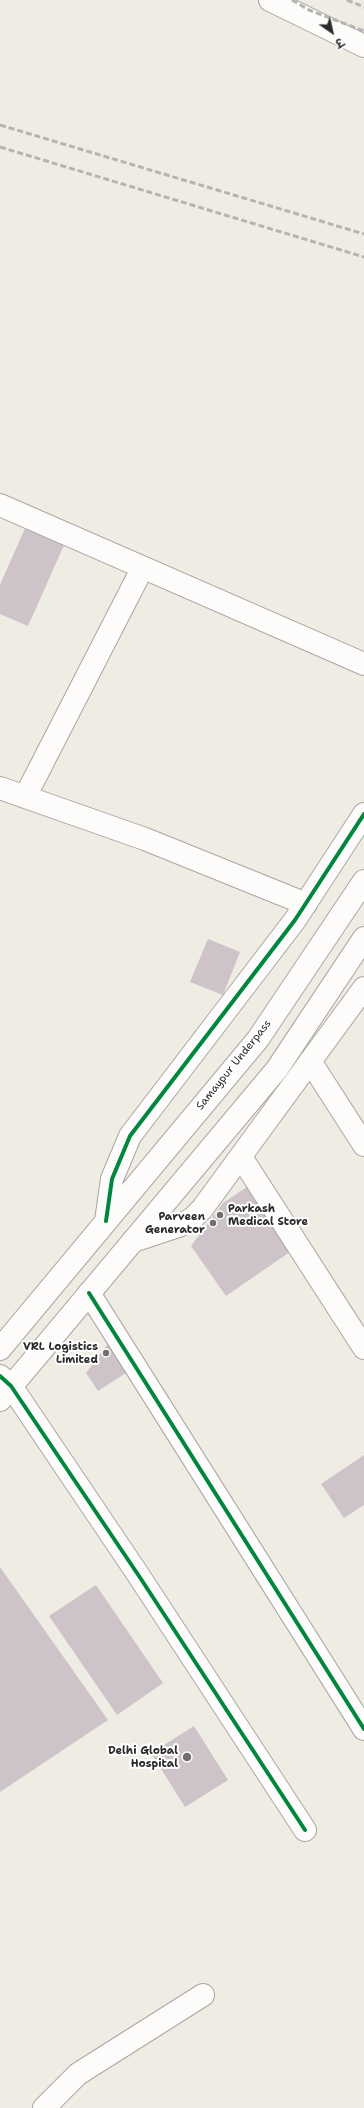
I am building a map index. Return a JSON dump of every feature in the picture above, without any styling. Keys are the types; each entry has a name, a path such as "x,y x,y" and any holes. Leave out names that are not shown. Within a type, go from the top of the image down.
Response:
{"street":[{"path":"270,0 364,46"},
{"path":"0,505 364,664"},
{"path":"25,797 142,568"},
{"path":"0,788 145,839 306,904"},
{"path":"106,1221 112,1179 130,1136 306,904 364,814"},
{"name":"Samaypur Underpass","path":"0,1349 258,1039 364,881"},
{"path":"305,1830 139,1576 4,1388 133,1242 277,1069 364,938"},
{"path":"133,1242 181,1225 193,1218 210,1199 364,988"},
{"path":"310,1061 364,1145"},
{"path":"241,1157 364,1348"},
{"path":"89,1293 364,1729"},
{"path":"44,2108 78,2074 203,1995"}],"building":[{"path":"26,526 65,543 28,626 0,614 0,585"},
{"path":"208,939 240,952 223,995 190,982"},
{"path":"253,1183 297,1247 226,1296 191,1246 223,1203"},
{"path":"112,1338 132,1369 98,1391 86,1373"},
{"path":"364,1455 364,1505 344,1518 321,1484"},
{"path":"0,1567 108,1720 0,1792"},
{"path":"96,1585 163,1683 117,1715 49,1616"},
{"path":"194,1726 228,1780 185,1807 151,1753"}],"railway":[{"path":"292,0 309,10 364,31"},
{"path":"347,0 364,7"},
{"path":"0,125 364,234"},
{"path":"0,147 364,257"}],"cycle path":[{"path":"106,1221 112,1179 130,1136 295,920 364,814"},
{"path":"89,1293 364,1729"},
{"path":"0,1376 11,1386 139,1576 305,1830"}],"place":[{"name":"Parkash Medical Store","path":"220,1215"},
{"name":"Parveen Generator","path":"213,1223"},
{"name":"VRL Logistics Limited","path":"106,1353"},
{"name":"Delhi Global Hospital","path":"187,1757"}]}
